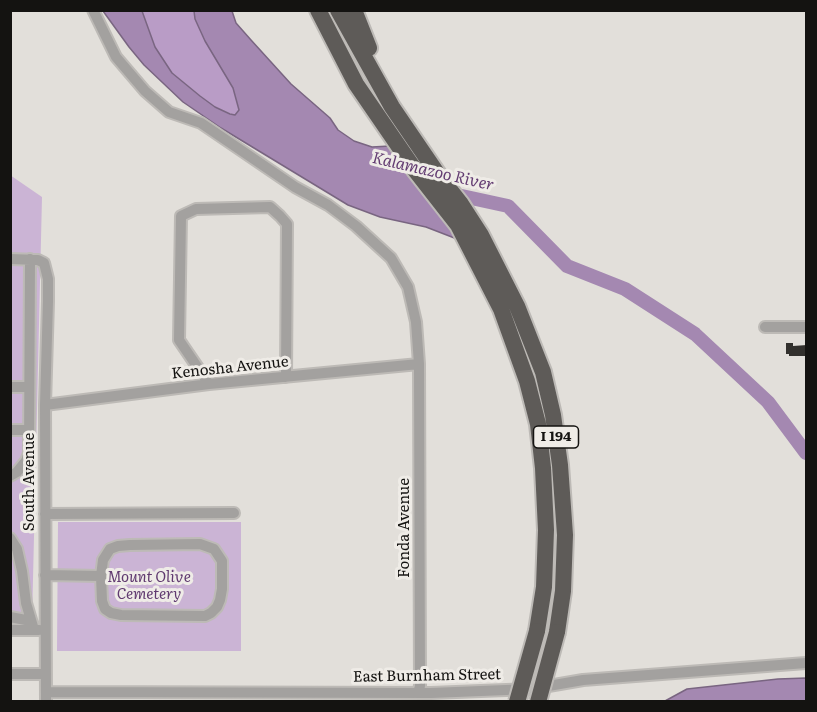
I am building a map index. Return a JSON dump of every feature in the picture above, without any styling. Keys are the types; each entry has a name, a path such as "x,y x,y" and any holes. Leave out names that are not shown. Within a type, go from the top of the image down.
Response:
{"highway":[{"name":"I 194","path":"318,10 356,84 458,225 501,309 527,381 538,424 546,530 544,587 537,630 518,702"},
{"name":"I 194","path":"338,10 392,107 481,235 517,306 543,372 554,415 565,535 557,632 538,702"},
{"path":"354,10 392,107"}],"street":[{"name":"Fonda Avenue","path":"93,10 116,57 145,91 169,112 201,123 356,226 391,258 408,287 416,322 419,364 420,686 418,693"},
{"path":"209,384 179,340 181,216 196,209 270,207 287,224 286,377"},
{"path":"10,260 30,259 29,453 17,472 10,476"},
{"name":"South Avenue","path":"30,259 44,263 48,279 45,576 37,627 46,674 46,697"},
{"path":"765,327 807,327"},
{"name":"Kenosha Avenue","path":"45,405 209,384 419,364"},
{"path":"10,387 29,387"},
{"path":"10,430 29,430"},
{"path":"45,514 234,513"},
{"path":"10,538 17,549 26,603 37,627"},
{"path":"200,544 214,549 222,561 220,600 217,607 205,616 111,613 105,609 102,601 101,576 105,554 118,546 200,544"},
{"path":"45,576 101,576"},
{"path":"10,617 37,627"},
{"path":"10,630 37,627"},
{"name":"East Burnham Street","path":"46,697 418,693 531,689 583,680 807,663"},
{"path":"10,674 46,674"}],"green space":[{"path":"10,175 42,197 32,621 11,621"},
{"name":"Mount Olive Cemetery","path":"58,522 241,522 241,651 57,651"}],"shaded area":[{"path":"103,11 142,11 155,47 172,73 215,107 235,115 239,110 233,88 205,41 195,19 194,11 232,11 236,23 251,40 291,84 330,118 338,130 354,141 372,147 390,146 457,239 426,227 380,217 348,205 221,128 183,102 144,65"},
{"path":"142,11 194,11 195,19 233,88 239,110 235,115 215,107 172,73 155,47"},
{"path":"806,678 806,701 665,701 687,689"}],"building":[{"path":"786,343 793,343 793,346 807,345 807,356 789,356 786,354"}],"waterway":[{"name":"Kalamazoo River","path":"448,193 508,206 567,266 625,289 695,334 768,402 806,453"}]}
